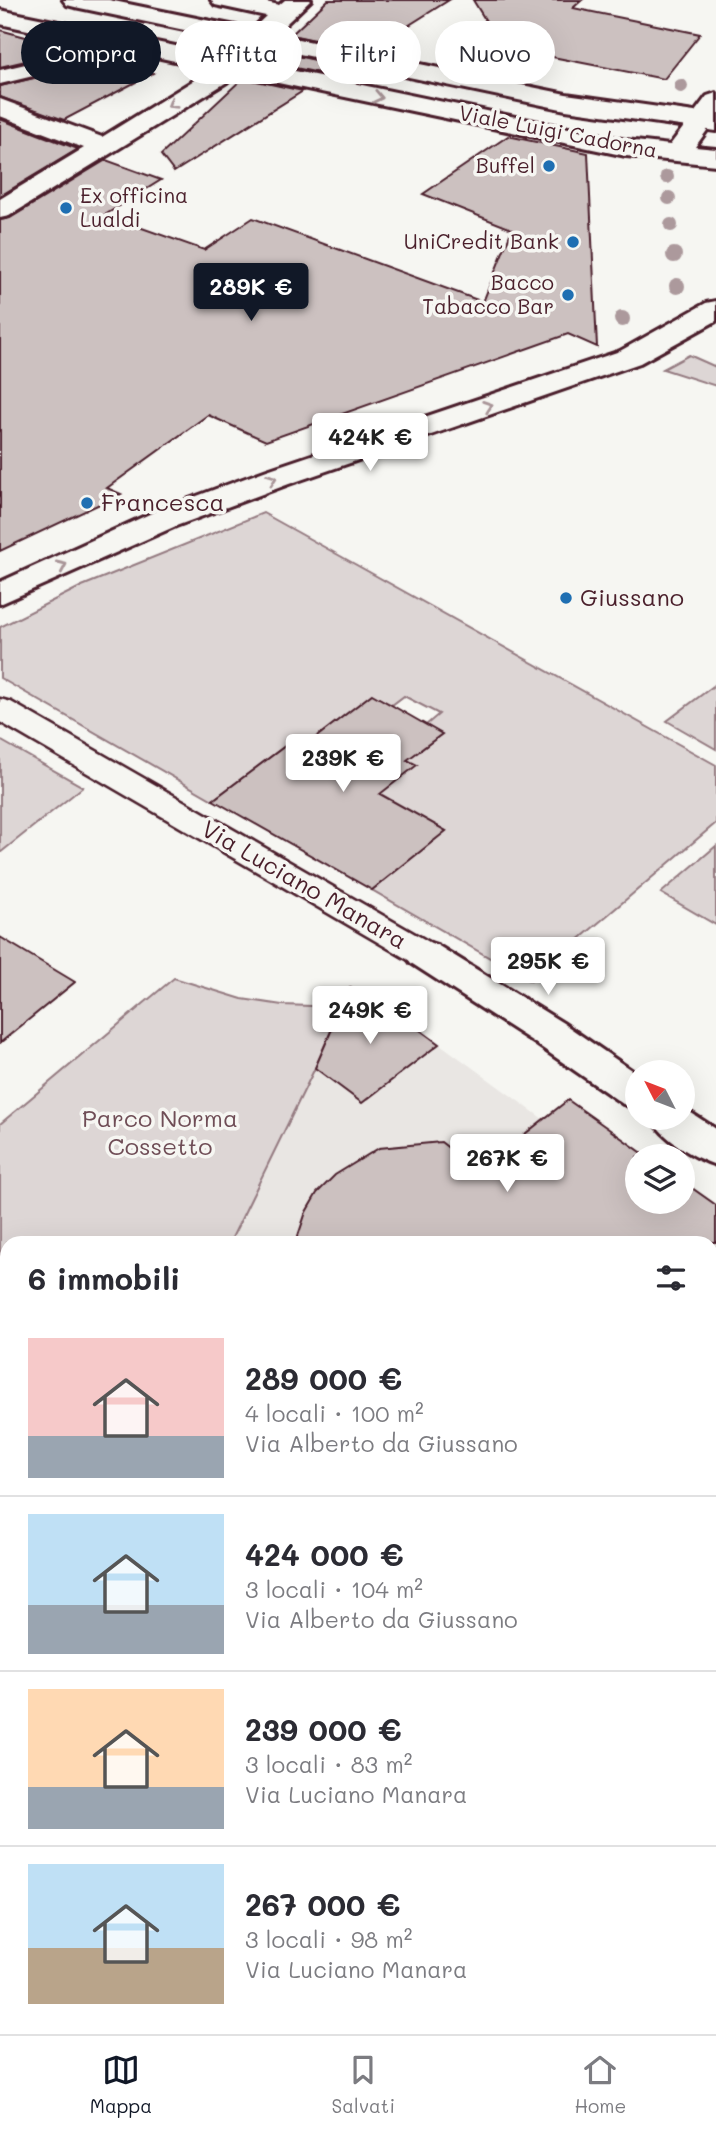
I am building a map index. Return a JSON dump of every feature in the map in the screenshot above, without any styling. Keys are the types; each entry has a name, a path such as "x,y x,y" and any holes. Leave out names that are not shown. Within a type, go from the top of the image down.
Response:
{"street":[{"name":"Viale Luigi Cadorna","path":"75,0 175,21"},
{"path":"223,0 292,6"},
{"path":"275,21 292,6"},
{"name":"Viale Luigi Cadorna","path":"0,17 21,22"},
{"path":"161,25 169,20"},
{"name":"Viale Luigi Cadorna","path":"302,49 435,76"},
{"path":"0,77 21,72"},
{"name":"Viale Luigi Cadorna","path":"302,81 626,148 716,157"},
{"path":"0,210 206,84"},
{"name":"Viale Luigi Cadorna","path":"443,110 465,84"},
{"name":"Viale Luigi Cadorna","path":"477,84 566,102 711,115"},
{"path":"0,107 103,146"},
{"path":"680,153 711,115"},
{"path":"0,594 178,514 278,477 630,357 716,309"},
{"name":"Via Luciano Manara","path":"0,709 424,954 549,1033 625,1086"},
{"path":"688,1130 716,1150"}],"shaded area":[{"path":"350,988 371,994 543,1119 568,1100 630,1144 625,1144 625,1214 695,1214 695,1190 716,1205 716,1236 233,1236 315,1068"}],"green space":[{"path":"689,355 716,367 716,386 663,369"},
{"path":"263,513 716,765 716,823 530,981 372,890 446,831 372,789 416,765 397,754 407,747 417,753 441,734 426,725 439,714 404,696 392,705 372,695 334,773 285,746 213,800 0,678 0,627 82,586"},
{"path":"716,684 716,749 667,721"},
{"path":"0,740 83,787 0,853"},
{"path":"716,846 716,925 661,893"},
{"name":"Parco Norma Cossetto","path":"174,978 242,999 282,1005 341,1007 315,1068 233,1236 0,1236 0,1124"}],"building":[{"path":"328,0 449,0 416,21 316,21 316,40 302,37 302,25"},
{"path":"473,0 582,0 573,8 700,34 664,79 555,57 555,21 486,21"},
{"path":"0,30 21,36 21,62 0,67"},
{"path":"302,57 316,60 316,72 302,69"},
{"path":"21,81 21,84 132,84 64,120 0,97 0,86"},
{"path":"237,84 271,84 303,91 174,172 161,155"},
{"path":"0,119 38,134 78,149 0,196"},
{"path":"508,136 588,153 597,347 568,334 266,441 208,415 107,488 121,494 0,551 0,220 10,218 106,160 161,180 105,215 204,250 253,218 483,302 512,229 423,194"},
{"path":"372,694 442,734 407,760 417,765 380,794 446,831 372,890 213,800 285,746 297,752"},
{"path":"0,937 75,982 0,1043"},
{"path":"350,988 371,994 439,1044 362,1103 315,1068"},
{"path":"568,1100 630,1144 625,1144 625,1214 695,1214 695,1190 716,1205 716,1236 298,1236 306,1212 317,1193 335,1175 379,1148 441,1142 478,1171"}],"place":[{"name":"Buffel","path":"549,166"},
{"name":"Ex officina Lualdi","path":"66,208"},
{"name":"UniCredit Bank","path":"573,242"},
{"name":"Bacco Tabacco Bar","path":"568,295"},
{"name":"Francesca","path":"87,503"},
{"name":"Giussano","path":"566,598"}]}
